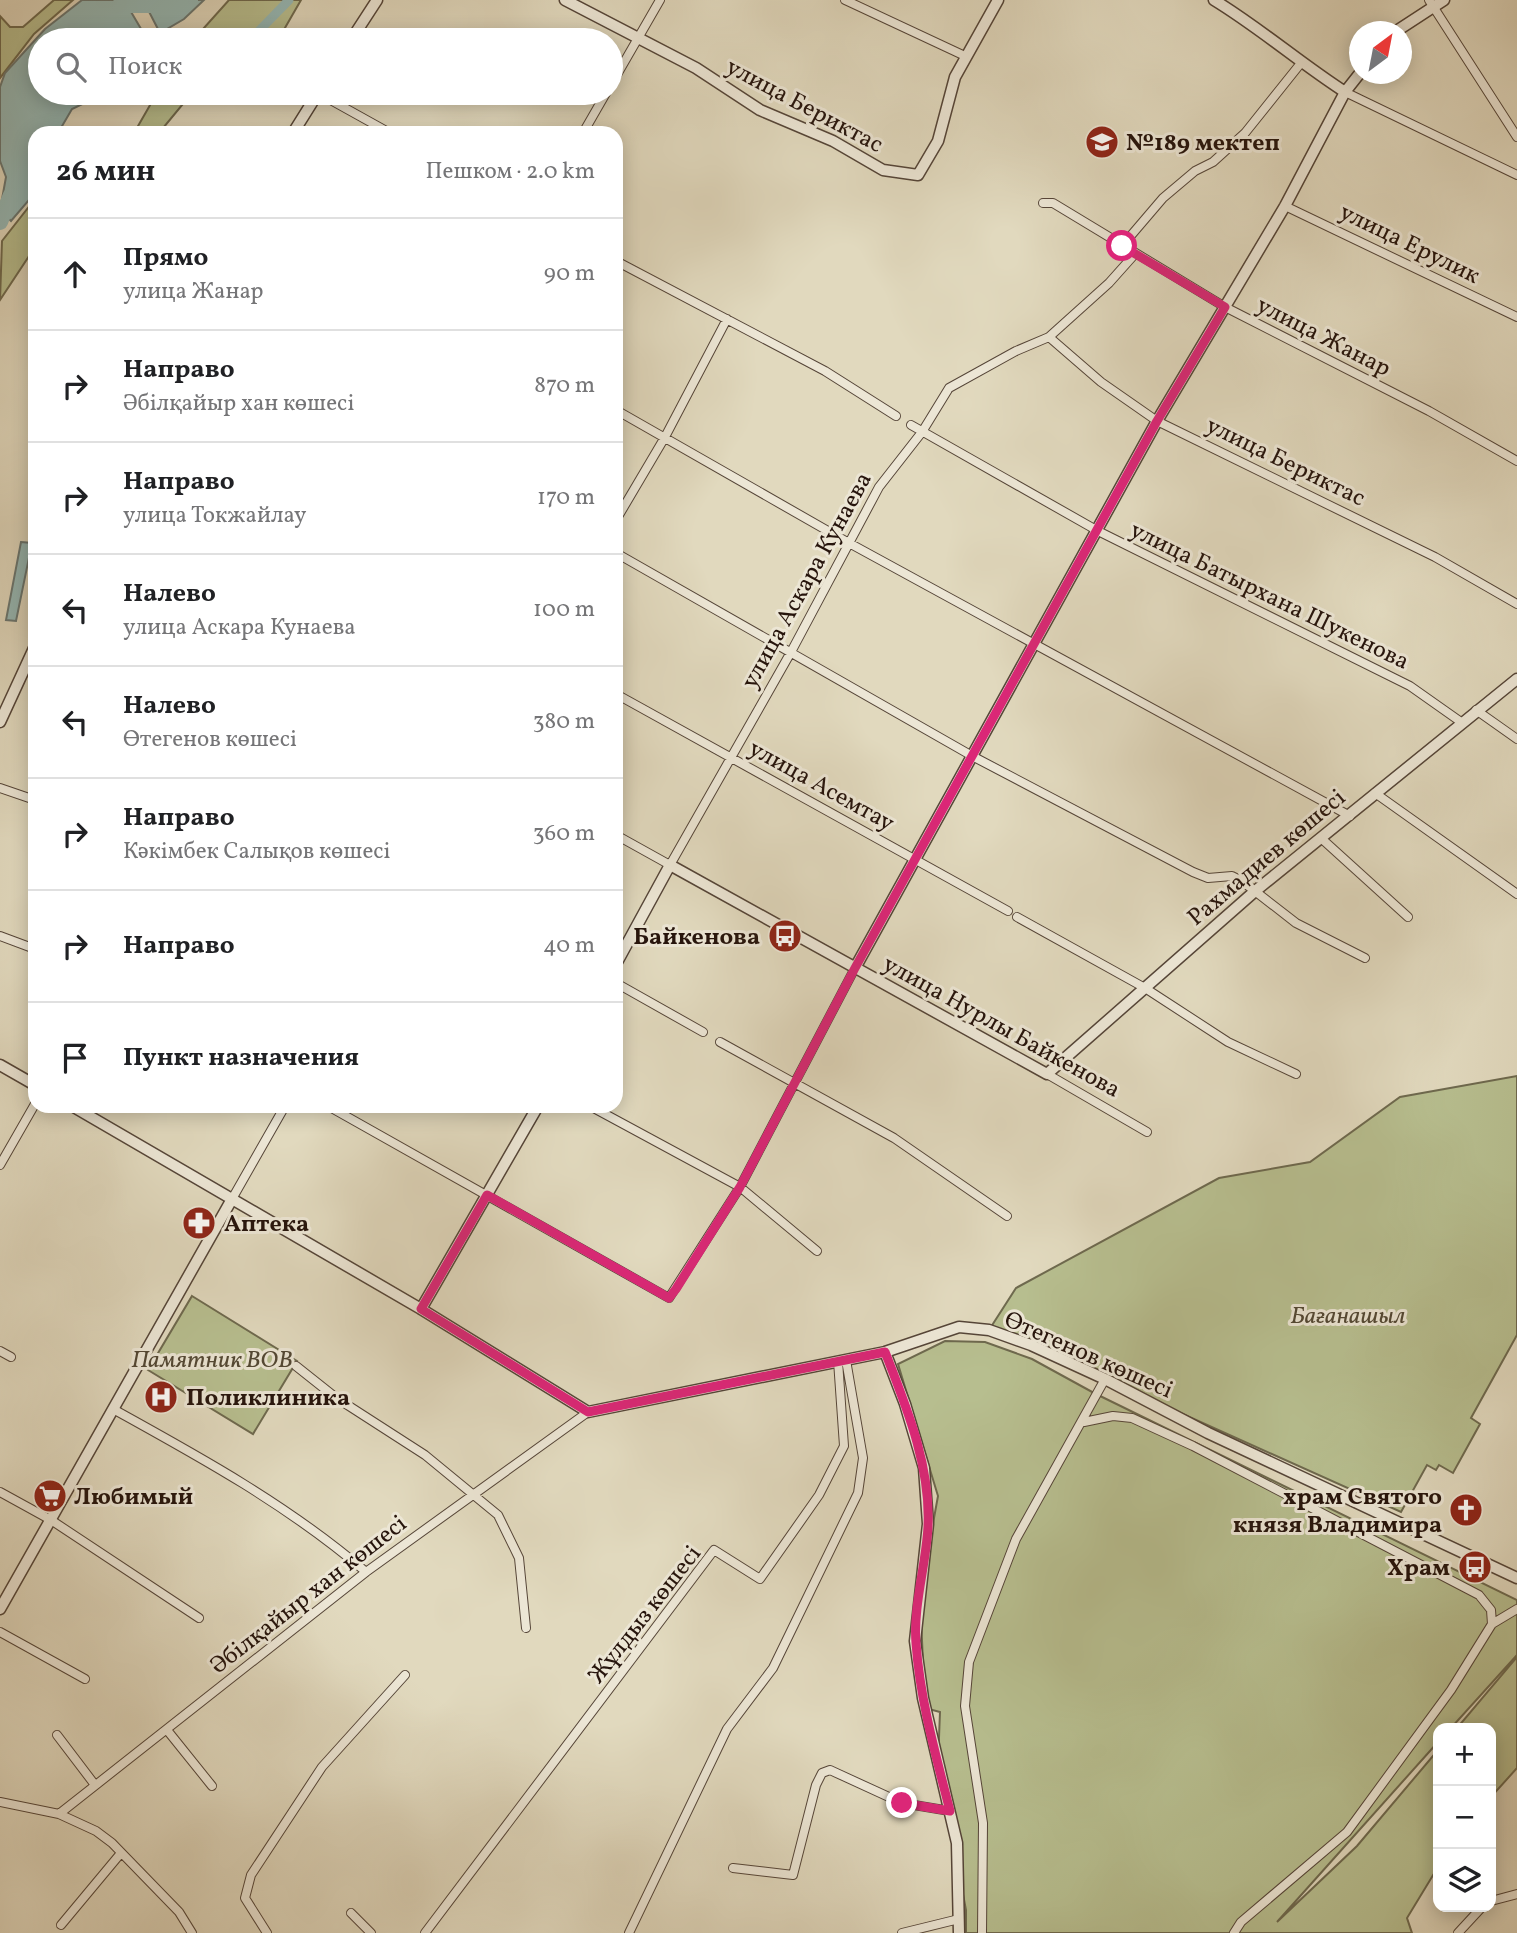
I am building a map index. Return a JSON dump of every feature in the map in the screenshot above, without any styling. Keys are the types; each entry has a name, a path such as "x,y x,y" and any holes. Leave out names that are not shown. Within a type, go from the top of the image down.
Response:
{"street":[{"path":"359,28 377,0"},
{"name":"улица Бериктас","path":"565,0 619,28"},
{"path":"623,64 660,0"},
{"path":"845,0 965,56 998,0"},
{"path":"1214,0 1255,24 1301,63 1345,92 1517,175"},
{"path":"1407,21 1436,2 1517,136"},
{"name":"улица Бериктас","path":"623,30 696,68 760,110 833,141 883,170 918,175 938,141 955,77 965,56"},
{"path":"1122,246 1163,198 1195,171 1213,162 1245,133 1301,63"},
{"path":"341,1113 669,1298 740,1187 855,968 974,757 1157,421 1285,206 1352,84"},
{"path":"297,126 310,105"},
{"path":"340,105 377,126"},
{"path":"587,126 599,105"},
{"name":"улица Жанар","path":"1043,203 1053,203 1225,307 1429,411 1517,461"},
{"name":"улица Ерулик","path":"1285,206 1517,317"},
{"name":"улица Аскара Кунаева","path":"623,951 791,652 879,487 922,432 949,388 1016,351 1049,337 1109,283 1134,254"},
{"path":"623,265 825,371 896,416"},
{"path":"623,508 665,437 727,319"},
{"name":"улица Бериктас","path":"1049,337 1111,390 1157,421 1435,557 1517,604"},
{"path":"623,414 849,543 1350,816"},
{"name":"улица Батырхана Шукенова","path":"911,425 1098,531 1410,686 1461,722"},
{"path":"623,557 974,757 1193,873 1208,878 1232,876 1296,923 1365,958"},
{"path":"0,722 28,670"},
{"name":"Рахмадиев көшесі","path":"1047,1074 1254,892 1517,679"},
{"name":"улица Асемтау","path":"623,698 1008,911"},
{"path":"1476,710 1517,739"},
{"path":"0,788 28,798"},
{"path":"1376,793 1517,894"},
{"name":"улица Нурлы Байкенова","path":"623,839 1147,1132"},
{"path":"1322,839 1408,917"},
{"path":"1017,917 1144,988 1228,1042 1296,1074"},
{"path":"0,936 28,946"},
{"path":"623,987 703,1032"},
{"path":"720,1042 894,1138 1007,1216"},
{"path":"0,1065 28,1081"},
{"path":"0,1165 30,1113"},
{"path":"84,1113 421,1309 588,1412"},
{"path":"0,1609 281,1113"},
{"path":"421,1309 534,1113"},
{"path":"603,1113 740,1187 817,1251"},
{"name":"Өтегенов көшесі","path":"588,1412 885,1352 960,1327 989,1330 1031,1345 1105,1379 1208,1433 1517,1578"},
{"path":"0,1351 11,1357"},
{"path":"885,1352 905,1405 923,1468 928,1524 915,1641 923,1698 957,1843 959,1933"},
{"path":"629,1933 727,1728 773,1668 858,1493 863,1458 842,1361"},
{"name":"Жұлдыз көшесі","path":"425,1933 714,1550 760,1579 818,1495 844,1446 842,1361"},
{"path":"296,1366 335,1397 425,1455 498,1516 519,1558 526,1628"},
{"path":"982,1933 983,1823 965,1706 969,1662 1016,1539 1084,1422 1105,1379"},
{"path":"113,1409 235,1477 323,1535 366,1572"},
{"name":"Әбілқайыр хан көшесі","path":"59,1814 366,1572 588,1412"},
{"path":"1084,1422 1122,1416 1193,1446 1479,1595 1491,1610 1492,1624"},
{"path":"0,1492 51,1520 199,1618"},
{"path":"1234,1933 1241,1922 1347,1832 1451,1690 1492,1624 1517,1609"},
{"path":"0,1632 85,1679"},
{"path":"267,1933 245,1898 251,1875 322,1767 405,1675"},
{"path":"167,1730 212,1786"},
{"path":"57,1735 95,1785"},
{"path":"733,1868 793,1875 816,1785 822,1773 830,1770 902,1803 950,1811"},
{"path":"0,1802 59,1814 96,1831 179,1912 192,1933"},
{"path":"61,1925 121,1853"},
{"path":"1496,1900 1517,1894"},
{"path":"1458,1933 1477,1912"},
{"path":"351,1913 371,1933"},
{"path":"902,1933 959,1919"}],"green space":[{"path":"54,0 73,0 41,28 28,28 28,42 0,78 0,16 10,27 23,27"},
{"path":"229,0 301,0 285,28 204,28"},
{"path":"150,105 182,105 165,126 138,126"},
{"path":"28,208 28,258 0,300 2,241"},
{"name":"Бағанашыл","path":"1517,1076 1517,1335 1471,1418 1480,1424 1453,1473 1439,1465 1436,1470 1427,1465 1401,1512 989,1330 1016,1288 1219,1178 1310,1162 1400,1097"},
{"name":"Памятник ВОВ","path":"192,1296 297,1361 253,1434 148,1370"},
{"path":"945,1341 985,1342 1032,1359 1094,1393 1517,1600 1517,1655 1456,1723 1433,1723 1433,1748 1277,1922 1357,1846 1433,1756 1433,1875 1407,1918 1412,1933 966,1933 966,1910 938,1763 940,1712 925,1708 920,1595 938,1496 898,1364"},
{"path":"1517,1657 1517,1768 1496,1791 1496,1723 1461,1723"}],"water":[{"path":"82,0 124,0 141,28 46,28"},
{"path":"143,0 204,0 184,19 169,28 157,28"},
{"path":"28,48 28,105 80,105 72,109 62,126 28,126 28,201 11,221 0,210 6,177 0,161 0,87 5,73"},
{"path":"21,542 28,543 28,562 16,621 6,620"}],"waterway":[{"path":"120,5 183,5 190,0"},
{"path":"262,28 289,0"},
{"path":"0,222 11,195"}],"place":[{"name":"№189 мектеп","path":"1102,142"},
{"name":"Байкенова","path":"785,936"},
{"name":"Аптека","path":"199,1223"},
{"name":"Поликлиника","path":"161,1397"},
{"name":"Любимый","path":"50,1496"},
{"name":"храм Святого князя Владимира","path":"1466,1510"},
{"name":"Храм","path":"1475,1567"}],"route":[{"path":"902,1803 950,1811 923,1698 915,1641 928,1524 923,1468 905,1405 885,1352 588,1412 421,1309 487,1195 669,1298 676,1289 740,1187 915,859 974,757 1157,421 1225,307 1122,246"}]}
